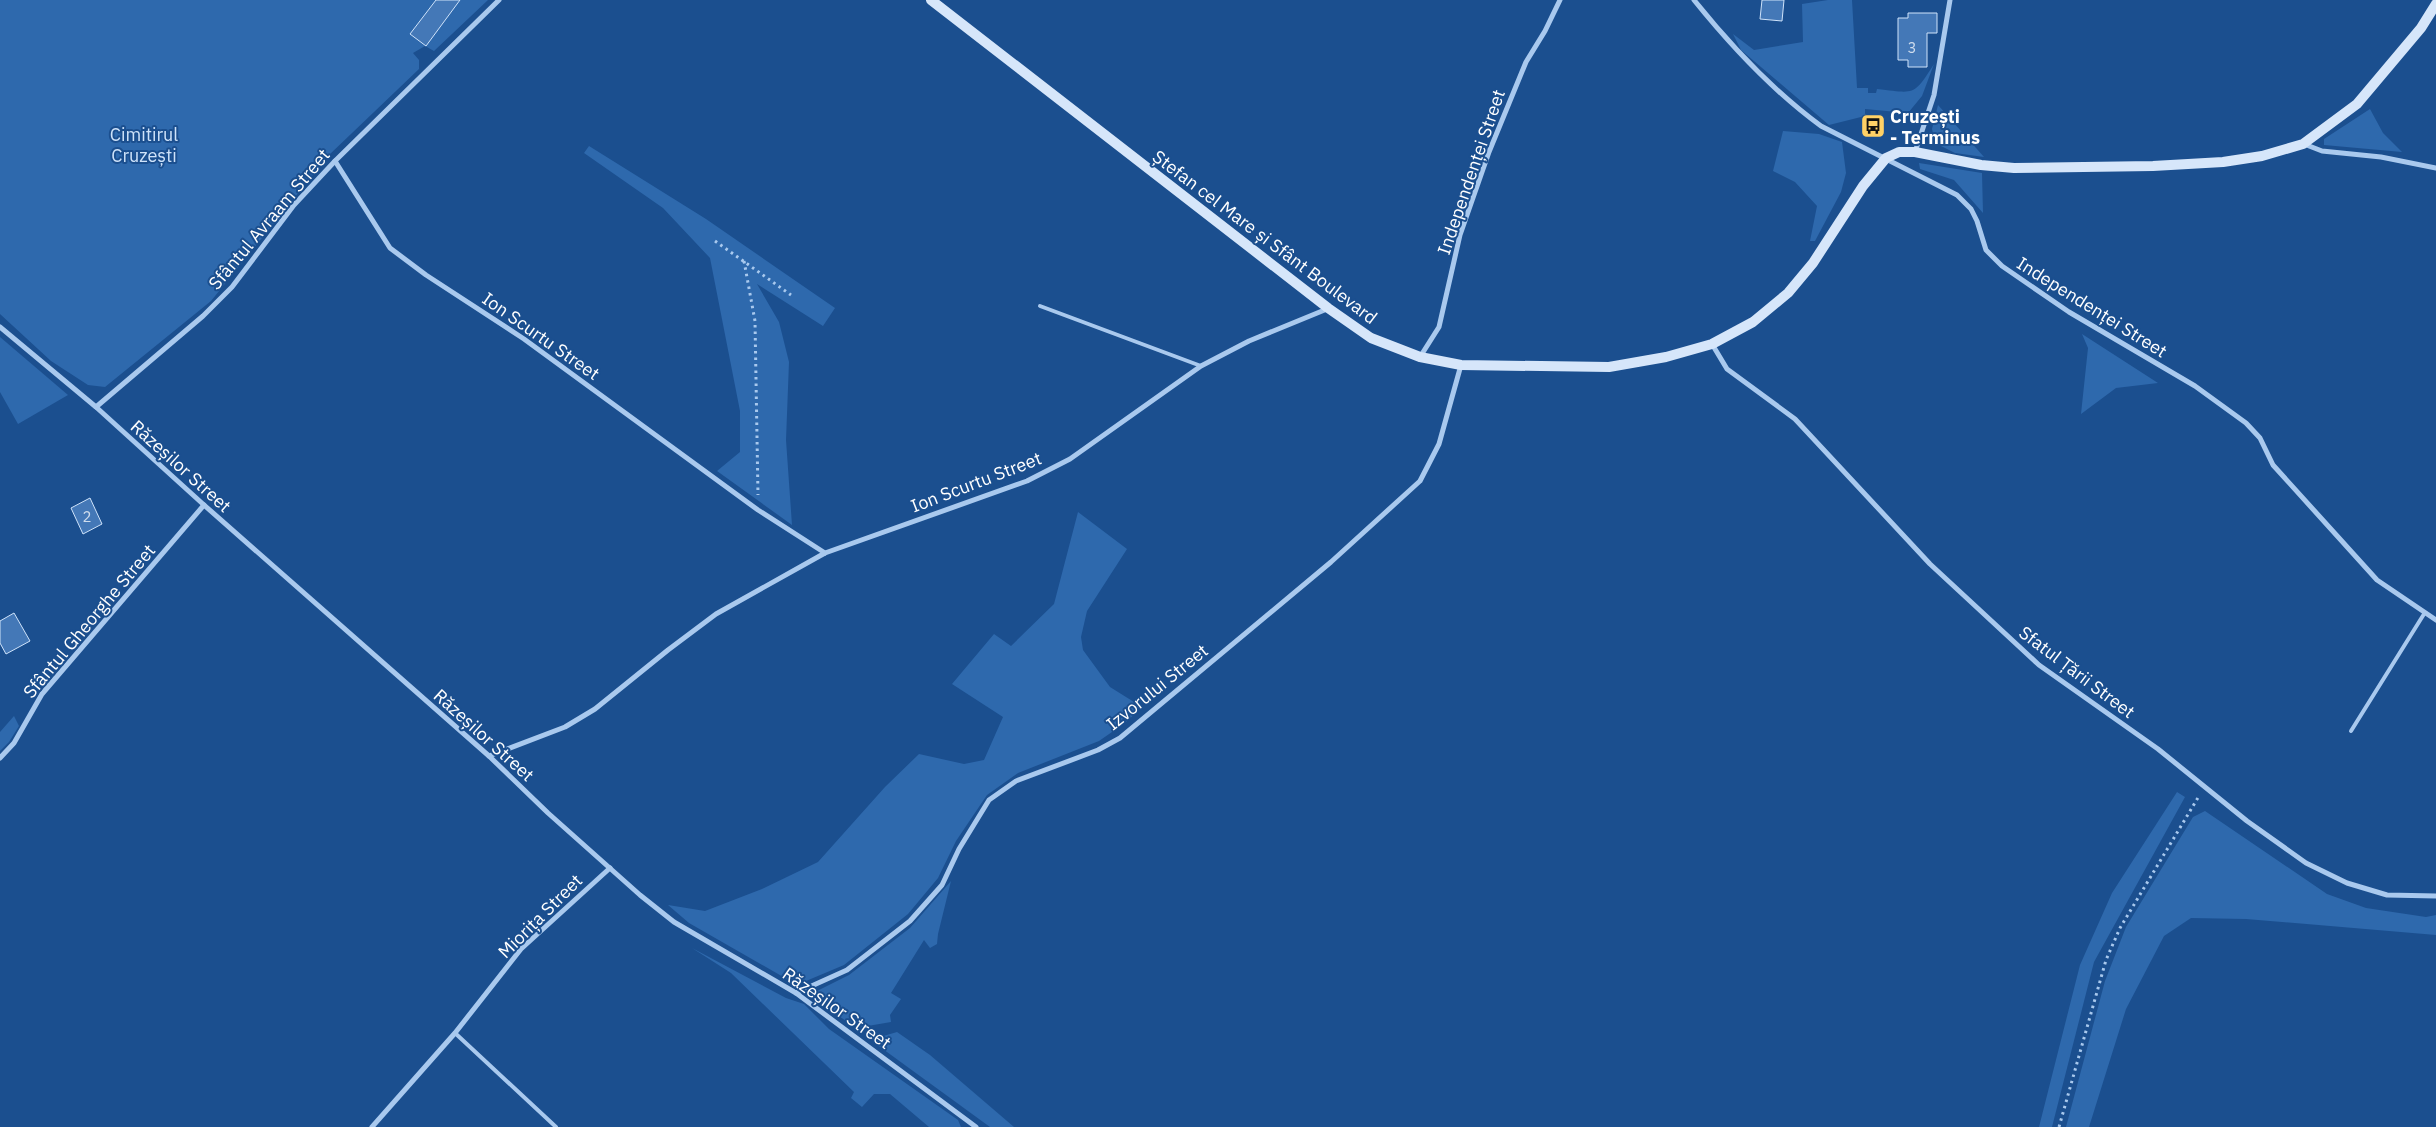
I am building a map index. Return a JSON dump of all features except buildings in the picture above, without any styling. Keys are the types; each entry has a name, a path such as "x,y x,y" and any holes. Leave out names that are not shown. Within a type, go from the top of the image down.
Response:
{"street":[{"name":"Sfântul Avraam Street","path":"96,407 203,316 232,287 294,205 335,161 499,0"},
{"name":"Ștefan cel Mare și Sfânt Boulevard","path":"931,0 1328,308 1371,338 1420,358 1461,365 1609,367 1666,357 1712,344 1754,322 1788,293 1813,263 1863,186 1886,158"},
{"name":"Independenței Street","path":"1420,358 1439,327 1460,234 1489,152 1526,62 1545,31 1560,0"},
{"name":"Independenței Street","path":"1694,0 1726,40 1804,114 1821,126 1957,195 1971,209 1977,220 1986,250 2002,266 2069,312 2195,386 2246,423 2260,438 2273,465 2377,580 2424,614 2436,620"},
{"path":"1915,152 1934,95 1950,0"},
{"path":"1886,158 1899,152 1915,152 1981,165 2014,168 2153,166 2222,162 2262,156 2303,144 2357,104 2421,28 2436,4"},
{"path":"2303,144 2322,151 2381,157 2436,168"},
{"name":"Ion Scurtu Street","path":"335,161 390,248 426,275 524,339 758,510 825,552"},
{"name":"Ion Scurtu Street","path":"489,756 565,727 595,709 716,614 825,552 1027,481 1070,459 1201,366 1249,341 1328,308"},
{"name":"Răzeșilor Street","path":"0,327 96,407 204,505 489,756 610,868 674,922 796,992 976,1127"},
{"name":"Sfatul Țării Street","path":"1712,344 1726,369 1794,419 1930,564 2002,633 2039,665 2158,749 2204,788 2306,863 2347,883 2387,895 2436,896"},
{"name":"Izvorului Street","path":"796,992 847,970 910,921 942,885 959,849 989,800 1016,781 1098,750 1120,738 1330,562 1420,481 1439,444 1461,365"},
{"name":"Sfântul Gheorghe Street","path":"0,758 14,743 42,694 204,505"},
{"name":"Miorița Street","path":"372,1127 455,1033 521,949 610,868"}],"lane":[{"path":"1040,306 1201,366"},
{"path":"2351,731 2424,614"},
{"path":"455,1033 556,1127"}],"path":[{"path":"715,241 791,295"},
{"path":"744,261 755,321 758,510"},
{"path":"2059,1127 2106,960 2120,928 2204,788"}],"green space":[{"name":"Cimitirul Cruzești","path":"0,0 488,0 434,51 425,46 413,53 419,60 419,69 329,155 211,301 105,387 88,385 51,361 0,314"},
{"path":"1828,0 1852,0 1857,88 1868,88 1868,93 1876,93 1877,89 1906,92 1917,87 1922,82 1934,64 1922,96 1908,113 1865,109 1865,116 1829,125 1741,50 1733,34 1754,50 1803,42 1802,4"},
{"path":"1938,105 1984,157 1955,153 1935,143 1932,129"},
{"path":"2370,109 2383,133 2402,152 2324,145 2324,139"},
{"path":"1783,131 1819,134 1842,142 1846,173 1841,192 1815,241 1810,241 1817,206 1795,182 1773,171"},
{"path":"589,146 706,219 835,308 823,326 757,284 779,322 789,362 786,440 792,525 717,471 740,452 740,411 710,258 663,208 584,153"},
{"path":"1919,163 1982,173 1983,213 1954,180 1920,169"},
{"path":"2082,334 2158,383 2116,388 2081,414 2088,348"},
{"path":"0,337 68,395 18,424 0,392"},
{"path":"1078,512 1127,549 1087,611 1081,637 1083,650 1110,687 1142,707 1125,723 1099,741 1018,773 987,795 956,841 938,878 908,914 844,965 806,981 792,982 689,923 668,905 705,911 762,889 818,862 885,787 919,754 964,764 984,760 1003,717 952,684 994,634 1011,646 1054,604"},
{"path":"14,716 19,726 9,742 0,751 0,732"},
{"path":"2177,792 2185,797 2094,962 2052,1127 2039,1127 2080,965 2112,893"},
{"path":"2205,811 2327,894 2366,908 2426,917 2436,915 2436,935 2246,919 2191,918 2164,936 2126,1009 2089,1127 2066,1127 2105,981 2126,927 2193,817"},
{"path":"951,881 937,944 930,948 924,940 891,993 901,999 890,1015 891,1022 856,1028 809,995 849,975 910,928"},
{"path":"692,948 786,998 804,1004 829,1029 958,1120 961,1127 929,1127 890,1094 874,1094 862,1107 851,1098 854,1092 731,973"},
{"path":"897,1032 930,1055 1014,1127 990,1127 876,1044 880,1037"}],"place":[{"name":"Cruzești - Terminus","path":"1873,126"}]}
